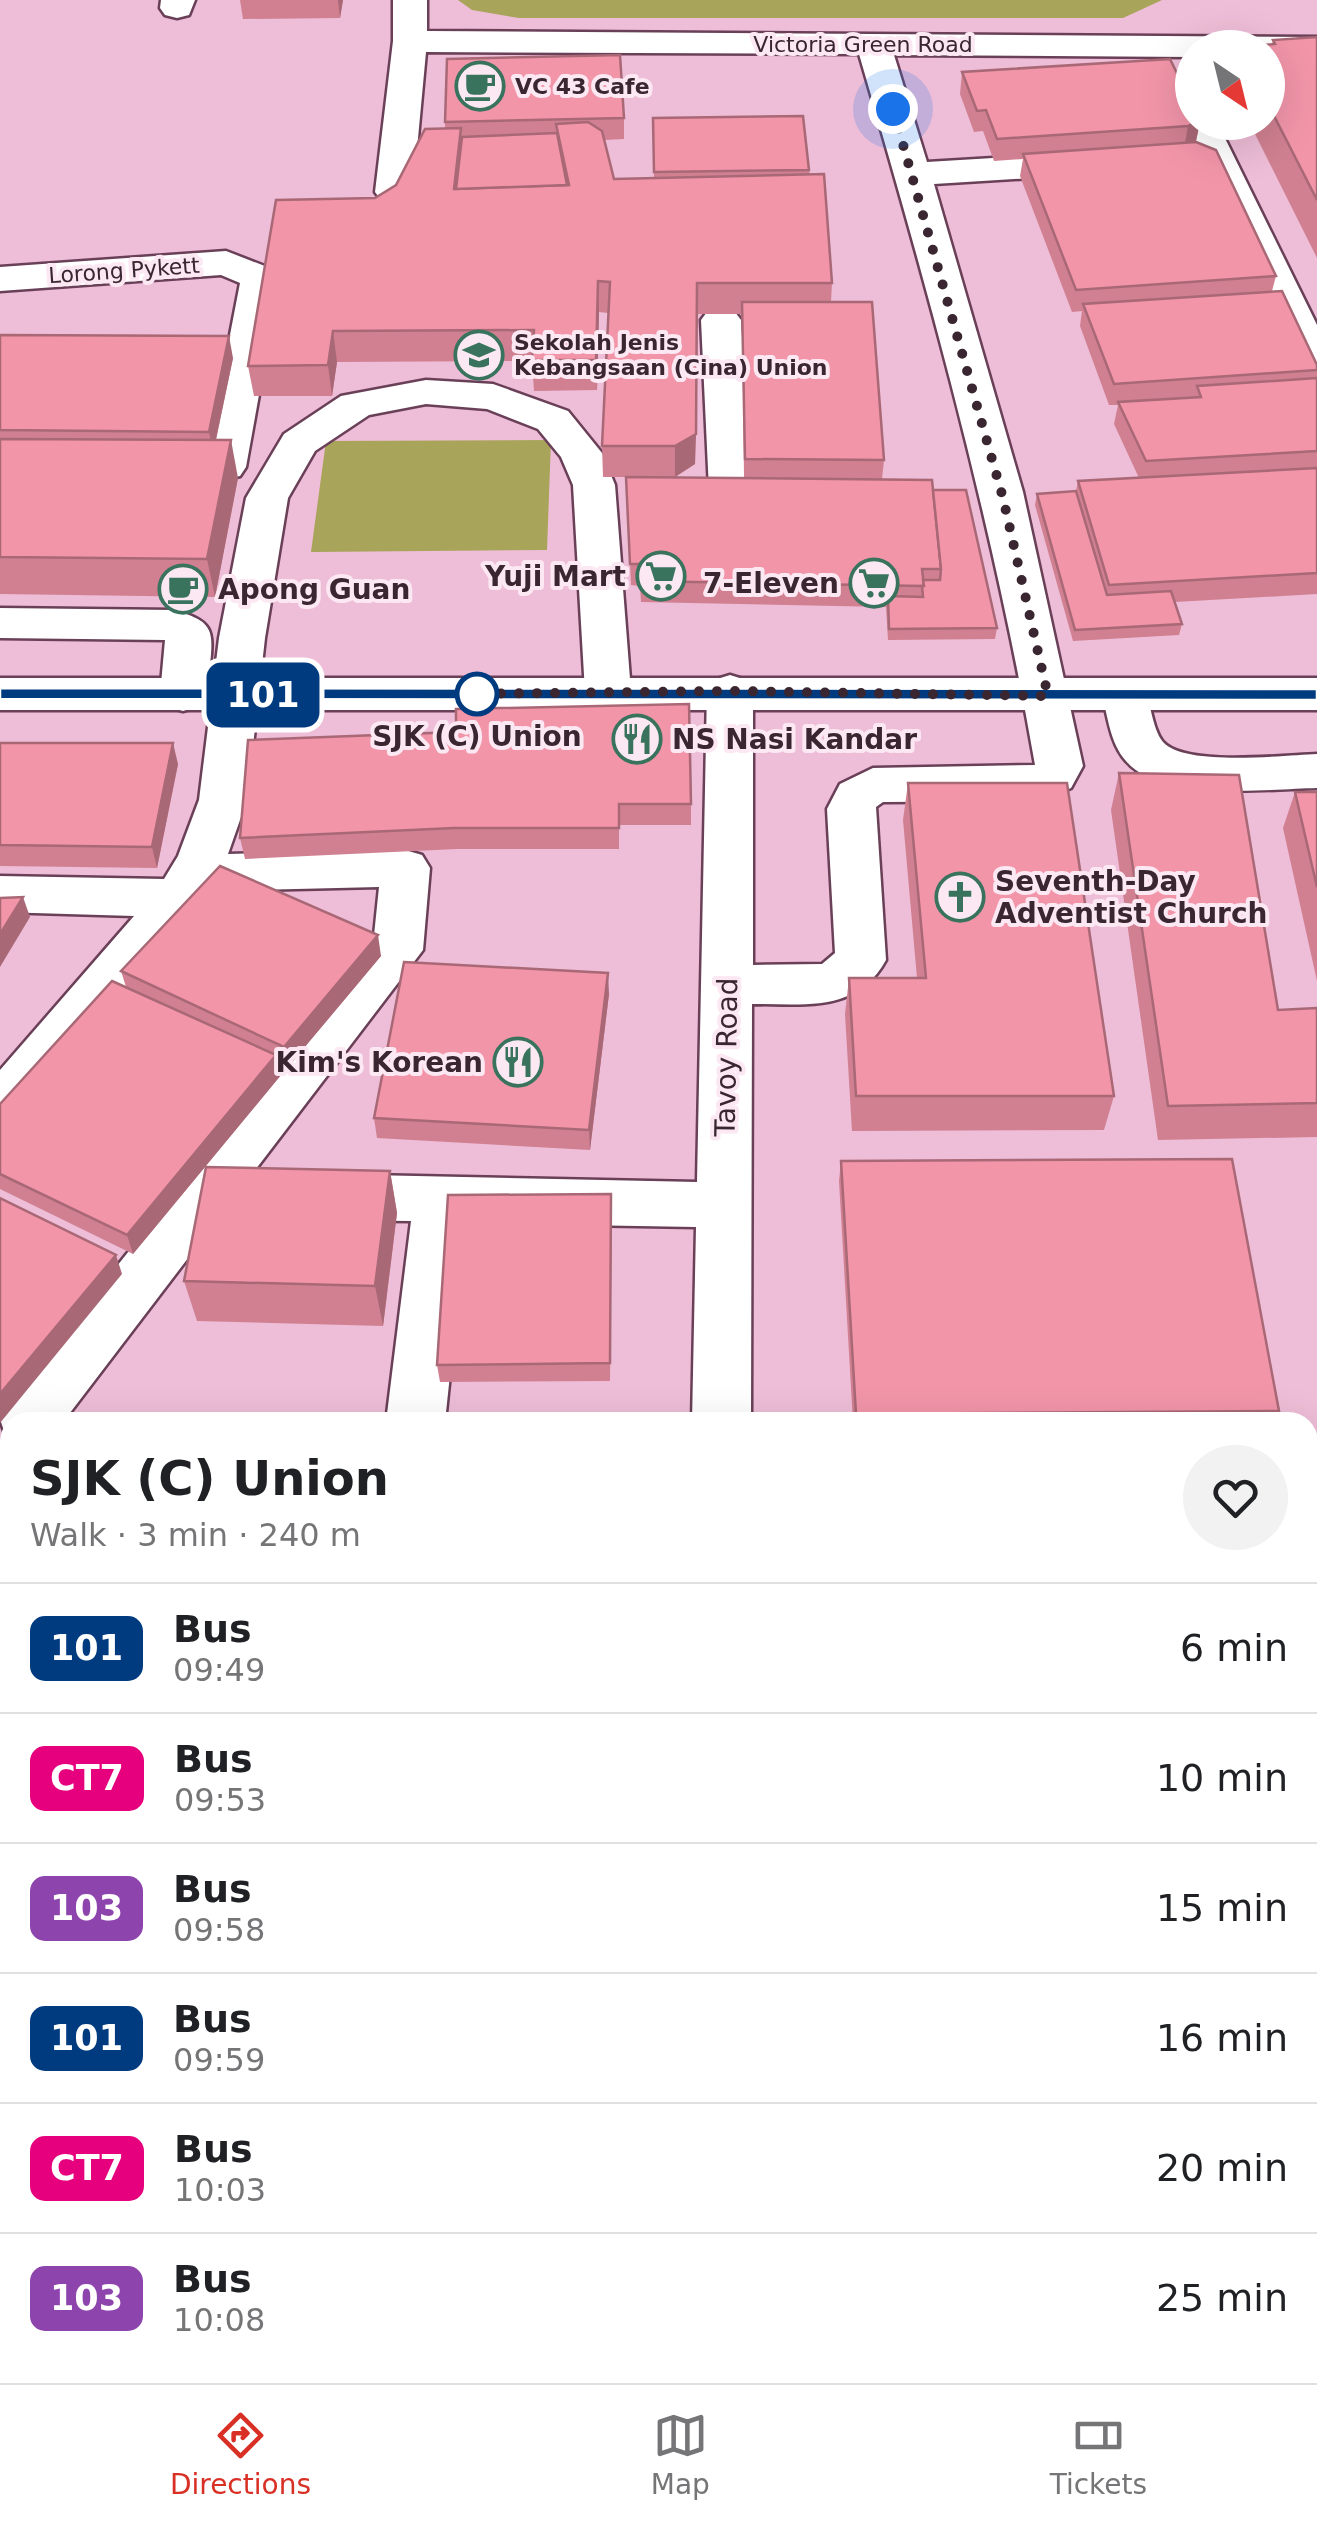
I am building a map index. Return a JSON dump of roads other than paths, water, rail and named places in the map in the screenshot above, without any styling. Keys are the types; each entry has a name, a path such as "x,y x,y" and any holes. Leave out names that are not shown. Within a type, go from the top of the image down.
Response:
{"street":[{"path":"394,192 410,41 410,0"},
{"name":"Victoria Green Road","path":"410,41 874,44 1175,89"},
{"path":"727,985 834,984 861,960 851,809 857,796 873,785 1040,784 1054,776 1059,766 1048,696 1002,495 874,44"},
{"name":"Victoria Green Road","path":"1285,58 1317,47"},
{"path":"1212,140 1317,366"},
{"path":"1219,140 1317,302"},
{"path":"398,152 436,151"},
{"path":"913,174 1121,162"},
{"name":"Lorong Pykett","path":"0,280 226,263 261,278 224,467 148,467"},
{"path":"722,320 732,490"},
{"path":"0,1108 186,886 223,800 234,695 267,498 299,443 356,405 426,392 494,397 553,420 581,453 594,486 608,692"},
{"path":"0,623 185,628 191,635 184,695"},
{"name":"Tavoy Road","path":"722,1412 730,691"},
{"path":"0,694 1317,694"},
{"path":"1125,695 1142,750 1158,764 1183,771 1317,771"},
{"path":"0,894 186,886 404,868 398,950 36,1412"},
{"path":"207,1196 724,1206"},
{"path":"416,1412 442,1198"}],"place":[{"name":"VC 43 Cafe","path":"480,86"},
{"name":"Sekolah Jenis Kebangsaan (Cina) Union","path":"479,355"},
{"name":"Yuji Mart","path":"661,576"},
{"name":"7-Eleven","path":"874,583"},
{"name":"Apong Guan","path":"183,589"},
{"name":"SJK (C) Union","path":"477,694"},
{"name":"NS Nasi Kandar","path":"637,739"},
{"name":"Seventh-Day Adventist Church","path":"960,897"},
{"name":"Kim's Korean","path":"518,1062"}]}
